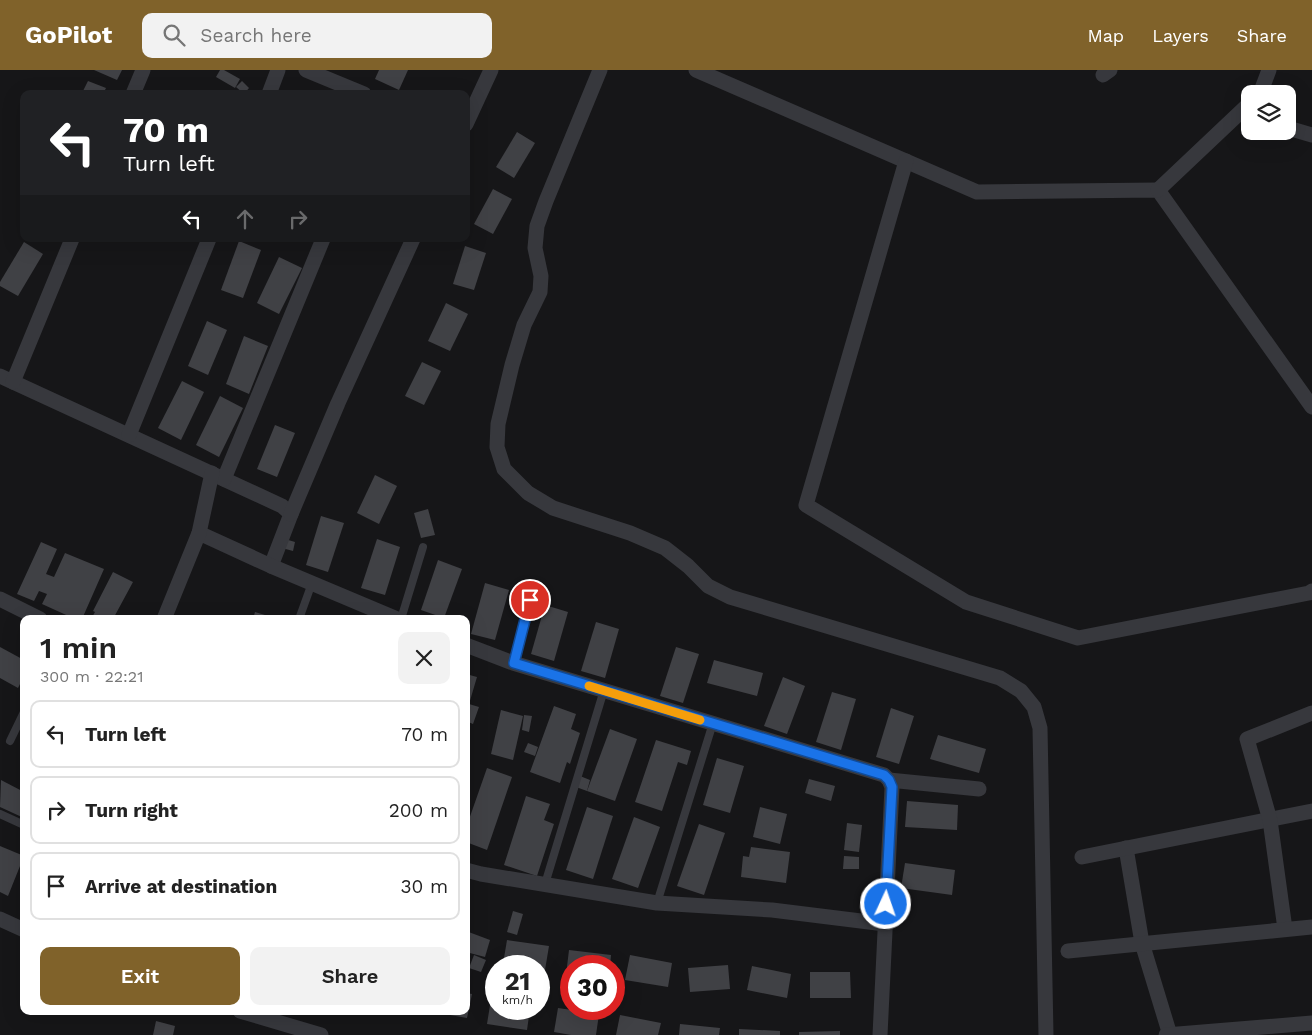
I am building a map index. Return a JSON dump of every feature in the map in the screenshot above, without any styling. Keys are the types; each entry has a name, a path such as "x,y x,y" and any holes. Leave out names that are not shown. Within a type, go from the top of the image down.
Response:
{"street":[{"path":"135,90 143,70"},
{"path":"270,90 278,70"},
{"path":"306,70 354,90"},
{"path":"470,115 491,70"},
{"path":"600,70 537,226 535,248 541,276 540,292 524,325 498,424 497,447 504,469 528,493 553,508 630,533 665,548 688,566 708,586 730,597 1000,678 1020,691 1034,707 1040,728 1046,1035"},
{"path":"696,70 977,192 1158,190 1241,120"},
{"path":"1264,85 1269,70"},
{"path":"1296,130 1312,135"},
{"path":"906,161 806,505 966,602 1078,638 1312,591"},
{"path":"1158,190 1312,407"},
{"path":"71,242 6,379 282,506 291,514"},
{"path":"129,435 208,242"},
{"path":"166,615 199,533 218,476 322,242"},
{"path":"271,566 338,403 412,242"},
{"path":"199,533 271,566 389,615"},
{"path":"0,599 32,615"},
{"path":"470,646 514,663 884,775 892,787 880,1035"},
{"path":"1285,929 1270,820 1247,739 1312,713"},
{"path":"889,780 979,789"},
{"path":"1082,857 1312,812"},
{"path":"1126,848 1142,943 1170,1035"},
{"path":"470,871 657,903 772,910 885,924"},
{"path":"0,919 20,928"},
{"path":"1068,951 1312,927"},
{"path":"254,1015 321,1035"},
{"path":"1166,1035 1312,1023"}],"lane":[{"path":"400,615 423,547"},
{"path":"300,615 312,583"},
{"path":"514,663 530,600"},
{"path":"545,884 604,690"},
{"path":"10,741 20,720"},
{"path":"657,903 713,724"},
{"path":"0,814 20,823"}],"building":[{"path":"94,70 122,70 117,80"},
{"path":"220,70 224,70 240,79 235,88 216,77"},
{"path":"379,70 408,70 399,90 375,79"},
{"path":"88,81 106,88 105,90 84,90"},
{"path":"242,81 249,88 247,90 239,90 236,87"},
{"path":"517,132 535,143 514,178 496,167"},
{"path":"493,189 512,199 493,234 474,224"},
{"path":"24,242 43,254 18,296 0,286 0,282"},
{"path":"239,242 261,250 243,298 221,290"},
{"path":"465,246 486,253 474,290 453,284"},
{"path":"279,257 302,268 279,314 257,303"},
{"path":"446,303 468,314 450,351 428,341"},
{"path":"207,321 227,330 208,375 188,366"},
{"path":"244,336 268,346 249,394 226,384"},
{"path":"422,362 441,371 424,405 405,396"},
{"path":"182,381 204,392 181,440 158,428"},
{"path":"220,396 243,408 219,457 196,445"},
{"path":"275,425 295,433 277,477 257,469"},
{"path":"375,475 397,486 379,524 357,513"},
{"path":"428,509 435,535 421,538 414,513"},
{"path":"321,516 344,523 328,572 306,565"},
{"path":"285,539 295,542 293,551 282,548"},
{"path":"377,539 400,547 385,595 361,588"},
{"path":"41,542 57,549 46,574 54,577 65,553 104,569 84,615 66,615 42,604 47,594 39,591 34,601 17,594"},
{"path":"438,560 462,569 445,615 435,615 421,610"},
{"path":"113,572 133,582 115,615 93,615 95,612 93,611"},
{"path":"485,583 509,590 495,640 471,634"},
{"path":"545,605 568,612 554,661 531,654"},
{"path":"255,612 265,615 254,615"},
{"path":"596,622 619,629 605,678 581,671"},
{"path":"0,647 20,658 20,684 18,688 0,678"},
{"path":"676,647 699,654 683,703 660,696"},
{"path":"714,660 763,673 757,696 707,683"},
{"path":"470,675 477,677 470,701"},
{"path":"783,677 805,686 787,734 764,726"},
{"path":"832,692 856,699 841,750 816,742"},
{"path":"470,704 479,707 473,724 470,723"},
{"path":"554,706 576,714 571,729 580,733 570,764 567,762 560,783 530,772"},
{"path":"891,708 914,716 899,764 876,757"},
{"path":"501,710 523,716 513,760 491,754"},
{"path":"524,715 532,716 529,732 522,730"},
{"path":"610,729 637,739 615,801 587,791"},
{"path":"938,735 986,749 979,773 930,759"},
{"path":"656,740 691,751 687,765 678,762 662,811 635,802"},
{"path":"528,743 538,747 535,756 524,752"},
{"path":"717,758 744,766 730,813 703,805"},
{"path":"487,768 512,777 487,850 470,844 470,817"},
{"path":"580,776 590,780 587,791 576,787"},
{"path":"809,779 835,786 831,801 805,793"},
{"path":"1,780 20,790 20,816 0,807"},
{"path":"526,796 550,804 544,820 554,824 537,876 504,865"},
{"path":"907,801 958,805 957,830 905,827"},
{"path":"587,807 613,816 593,879 566,870"},
{"path":"760,807 787,814 780,844 753,837"},
{"path":"634,817 660,827 638,888 612,879"},
{"path":"847,823 862,825 859,852 844,850"},
{"path":"699,824 725,833 704,895 677,886"},
{"path":"0,846 20,854 20,866 8,896 0,892"},
{"path":"751,847 790,852 786,883 741,877 743,856 749,857"},
{"path":"844,856 859,857 859,869 843,869"},
{"path":"905,863 955,870 952,895 901,888"},
{"path":"513,911 523,914 517,935 507,932"},
{"path":"470,932 490,940 485,957 470,953"},
{"path":"507,940 549,946 548,955 504,955"},
{"path":"569,950 611,955 568,955"},
{"path":"474,955 485,960 481,972 470,968"},
{"path":"630,955 672,963 668,987 625,980"},
{"path":"728,965 730,989 690,992 688,968"},
{"path":"752,966 791,974 787,998 747,990"},
{"path":"810,972 850,972 851,998 810,998"},
{"path":"558,1008 560,1008 560,1020 598,1020 596,1035 571,1035 554,1032"},
{"path":"450,1015 468,1015 467,1018"},
{"path":"625,1016 661,1023 658,1035 616,1035 619,1020 625,1020"},
{"path":"488,1020 528,1020 527,1030 487,1024"},
{"path":"156,1021 175,1026 173,1035 153,1035"},
{"path":"680,1024 720,1028 719,1035 679,1035"},
{"path":"739,1029 780,1031 780,1035 739,1035"},
{"path":"840,1031 840,1035 799,1035 799,1032"}],"slow traffic":[{"path":"589,686 700,720"}],"route":[{"path":"530,600 514,663 884,775 892,787 886,904"}]}
